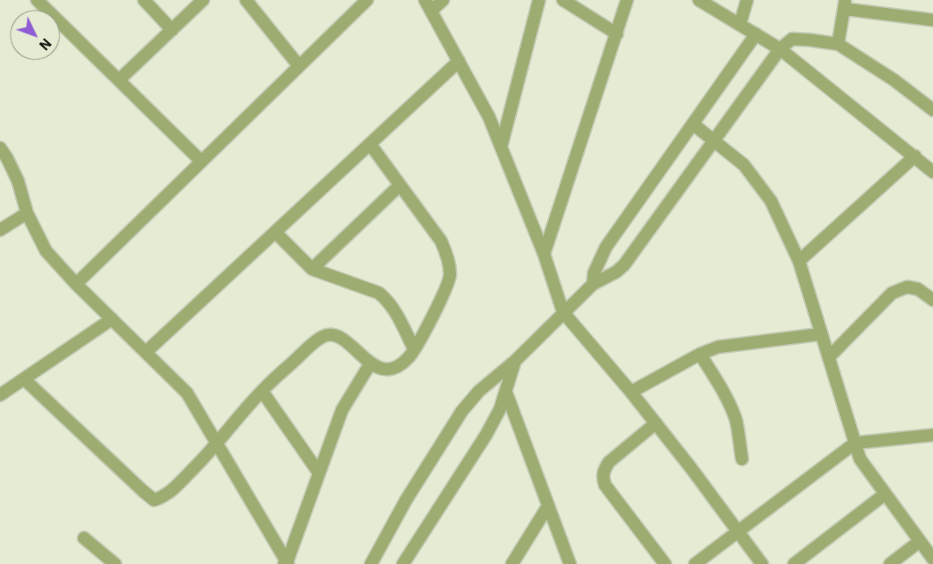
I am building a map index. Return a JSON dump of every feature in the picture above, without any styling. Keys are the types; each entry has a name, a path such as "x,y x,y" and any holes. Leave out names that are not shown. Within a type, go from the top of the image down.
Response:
{"street":[{"path":"37,0 201,161"},
{"path":"144,0 172,30"},
{"path":"119,80 203,0"},
{"path":"246,0 299,66"},
{"path":"76,284 367,0"},
{"path":"443,0 428,6 489,117 544,254 563,312 656,423 762,564"},
{"path":"501,147 539,0"},
{"path":"563,0 617,34"},
{"path":"544,254 627,0"},
{"path":"699,0 780,49 933,172"},
{"path":"740,24 747,0"},
{"path":"838,44 845,4 933,20"},
{"path":"593,284 594,273 606,246 756,34"},
{"path":"371,564 406,500 462,410 478,391 515,361 593,284 616,272 624,265 780,49 792,39 838,44 894,80 933,110"},
{"path":"146,352 459,62"},
{"path":"693,124 744,166 771,201 799,262 860,459 933,559"},
{"path":"24,379 143,492 154,500 166,496 217,444 262,391 323,336 334,334 342,338 370,364 380,368 391,369 401,366 410,357 447,289 450,275 448,256 441,241 370,144"},
{"path":"0,148 18,181 26,213 46,251 76,284 187,393 286,563"},
{"path":"799,262 915,156"},
{"path":"312,269 400,186"},
{"path":"0,230 26,213"},
{"path":"275,232 312,269 379,293 393,308 414,349"},
{"path":"829,357 892,293 907,286 918,289 933,300"},
{"path":"0,395 112,319"},
{"path":"631,392 700,354 718,347 821,334"},
{"path":"700,354 723,392 736,421 742,459"},
{"path":"404,564 486,435 500,409 515,361"},
{"path":"286,563 342,410 370,364"},
{"path":"262,391 319,473"},
{"path":"506,392 570,564"},
{"path":"656,423 609,462 604,469 602,478 605,485 666,564"},
{"path":"695,564 855,443 933,435"},
{"path":"794,564 885,494"},
{"path":"512,564 548,506"},
{"path":"84,538 115,564"},
{"path":"890,564 920,541"}]}
